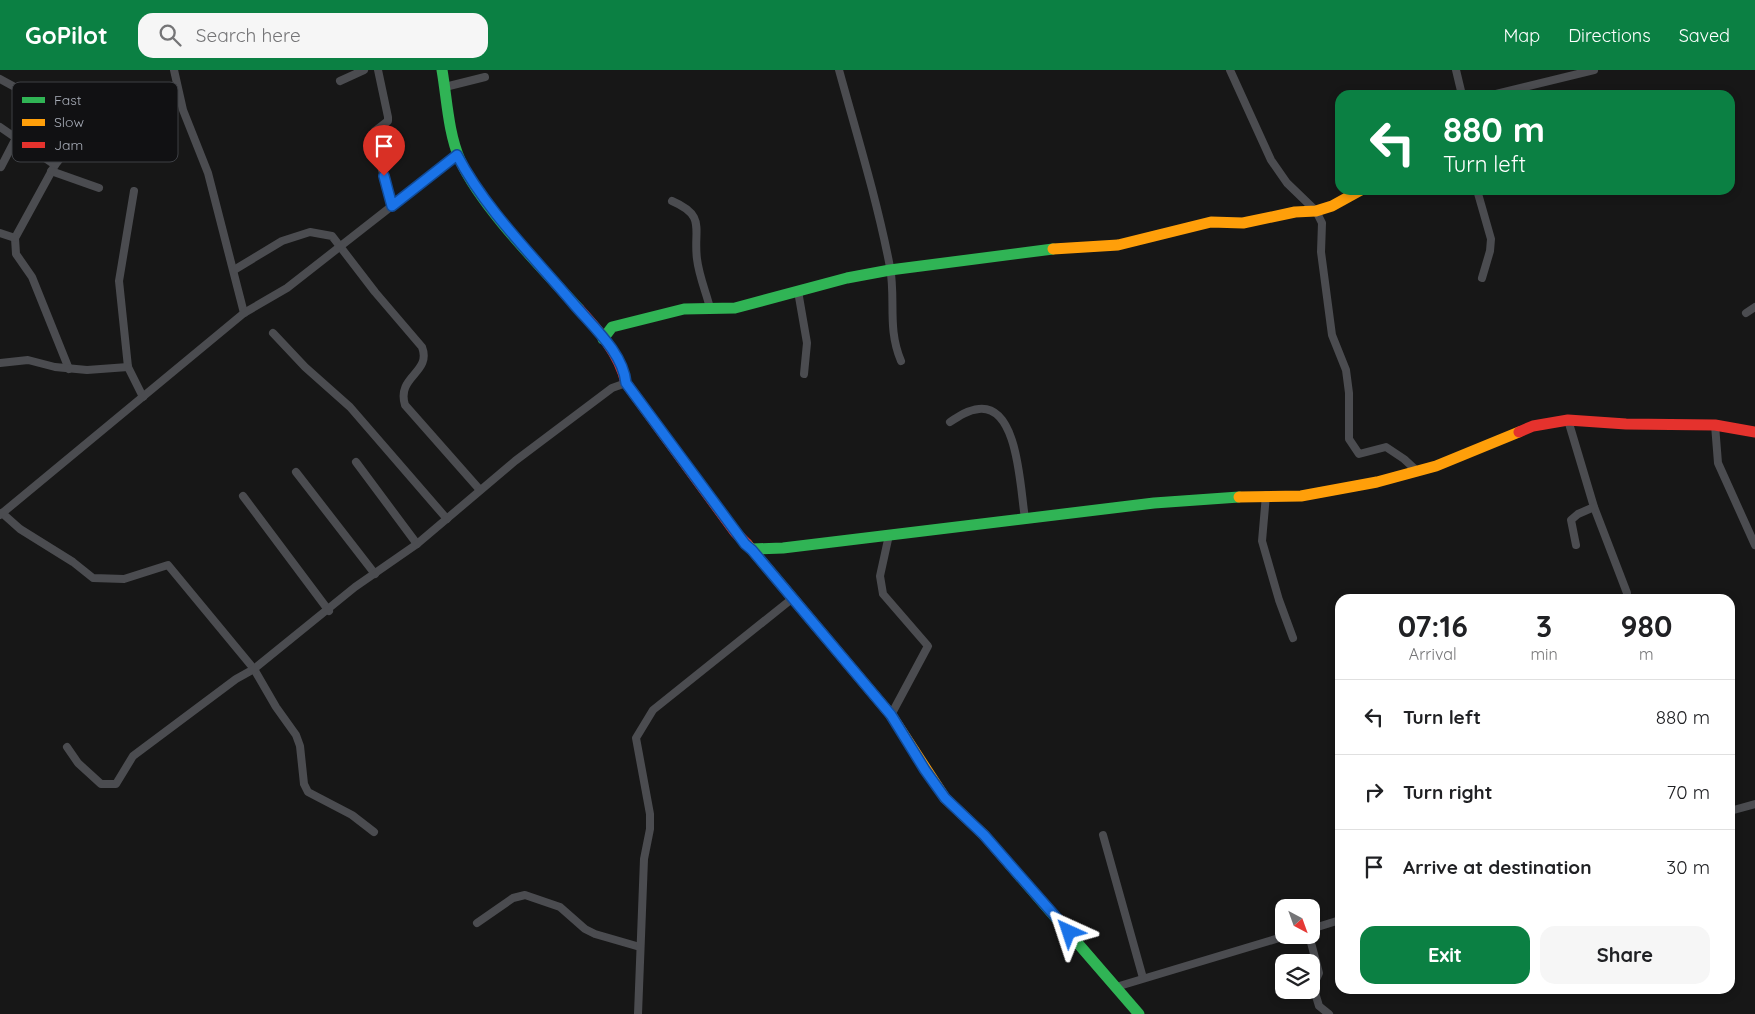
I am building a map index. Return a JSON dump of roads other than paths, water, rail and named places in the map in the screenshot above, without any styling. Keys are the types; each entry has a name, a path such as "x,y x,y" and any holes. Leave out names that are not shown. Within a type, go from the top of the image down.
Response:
{"street":[{"path":"340,81 364,70"},
{"path":"378,70 388,121 376,131 374,141 392,206"},
{"path":"442,70 457,155 464,169 498,215 603,339 624,370 626,383 735,532 891,715 945,798 984,835 1139,1014"},
{"path":"840,70 877,207 890,270 892,335 900,361"},
{"path":"1230,70 1272,160 1287,183 1316,211 1322,223 1321,252 1332,335 1346,370 1349,393 1349,439 1359,454 1386,447 1404,459 1417,471"},
{"path":"1456,70 1461,90"},
{"path":"1512,90 1594,70"},
{"path":"445,86 486,78"},
{"path":"0,79 12,86"},
{"path":"178,88 183,110 208,173 244,313"},
{"path":"0,127 12,135"},
{"path":"1,166 12,145"},
{"path":"374,832 352,815 308,792 304,784 300,746 296,735 276,707 254,669 168,565 124,579 93,578 73,562 20,529 1,514 244,313 287,288 457,155"},
{"path":"46,162 53,168 100,188"},
{"path":"58,162 15,238 16,254 32,277 69,369"},
{"path":"134,190 120,281 128,367 142,397"},
{"path":"603,339 612,327 684,309 735,308 798,291 890,270 1057,248 1118,245 1211,222 1243,223 1295,212 1316,211 1332,206 1352,195"},
{"path":"1478,195 1491,239 1490,251 1482,278"},
{"path":"672,202 689,210 695,219 698,235 697,258 710,308"},
{"path":"0,232 15,238"},
{"path":"234,270 282,241 310,232 332,236 422,347 425,355 422,366 405,384 402,396 405,405 480,490"},
{"path":"798,291 808,343 804,374"},
{"path":"1746,313 1755,307"},
{"path":"273,333 304,367 350,407 446,519"},
{"path":"0,363 28,360 69,369 87,370 128,367"},
{"path":"67,747 78,763 102,784 116,784 133,756 236,680 254,669 375,574 418,544 514,461 612,388 626,383"},
{"path":"950,422 964,413 980,409 994,412 1005,421 1012,435 1025,518"},
{"path":"1568,420 1594,507 1627,594"},
{"path":"752,550 783,548 1154,503 1266,495 1301,496 1377,482 1436,466 1533,426 1568,420 1626,424 1716,425 1755,432"},
{"path":"1716,425 1718,463 1755,545"},
{"path":"356,462 418,544"},
{"path":"296,472 375,574"},
{"path":"1266,495 1262,541 1279,600 1293,638"},
{"path":"243,496 329,611"},
{"path":"1576,545 1571,520 1578,514 1594,507"},
{"path":"889,535 880,576 883,594 892,607 928,646 891,715"},
{"path":"638,1014 644,859 650,829 650,814 637,745 639,732 652,710 793,598"},
{"path":"1735,810 1755,804"},
{"path":"1103,835 1143,978"},
{"path":"477,923 513,898 525,895 560,907 585,929 595,934 640,947"},
{"path":"1320,926 1335,921"},
{"path":"1116,987 1275,939"},
{"path":"1311,944 1319,973 1313,986 1319,1006 1329,1014"}]}
